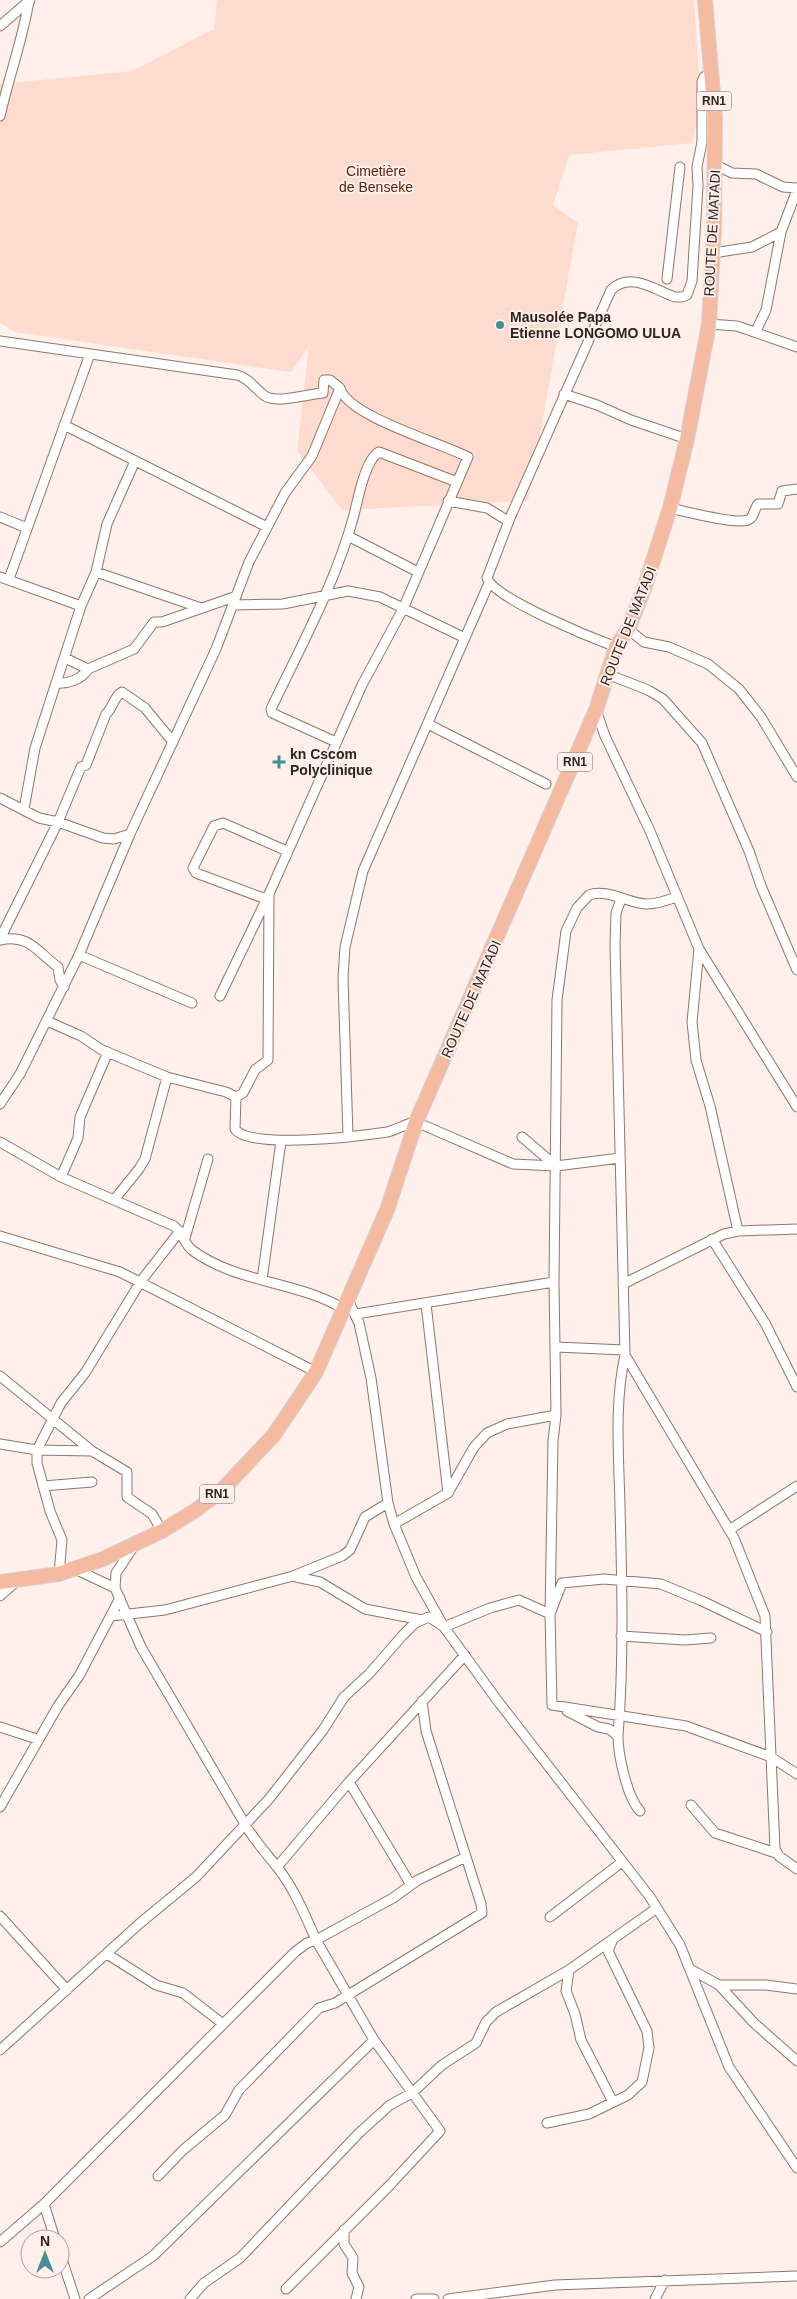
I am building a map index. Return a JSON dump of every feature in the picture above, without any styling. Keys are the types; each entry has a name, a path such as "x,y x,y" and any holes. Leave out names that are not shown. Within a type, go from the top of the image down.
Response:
{"highway":[{"name":"ROUTE DE MATADI","path":"345,1303 387,1210 416,1122 596,710 616,647 628,629 644,589 670,508 687,438 709,324 716,165 712,72 705,0"},
{"name":"RN1","path":"0,1582 59,1574 134,1546 162,1531 209,1500 273,1436 316,1372 345,1303"}],"street":[{"path":"0,26 29,1"},
{"path":"0,116 9,77 19,52 29,1"},
{"path":"348,1136 343,978 345,947 363,871 489,583 489,571 508,521 607,298 616,285 622,282 642,283 675,297 682,297 690,290 695,232 696,167 702,142 702,82 704,77 712,72"},
{"path":"716,165 732,173 756,174 796,193 781,232 766,310 756,332"},
{"path":"667,278 680,167"},
{"path":"713,253 752,247 781,232"},
{"path":"709,324 737,326 797,348"},
{"path":"0,341 241,376 273,399 323,393 324,380 330,380 340,388 352,405 406,432 468,457 403,609 362,685 268,896 220,996"},
{"path":"81,606 4,578 27,528 90,354"},
{"path":"0,1104 20,1074 64,987 130,834 216,649 234,601 267,528 290,485 312,456 340,388"},
{"path":"564,394 598,405 630,420 687,438"},
{"path":"64,425 267,528"},
{"path":"336,742 271,711 325,594 348,536 362,483 373,455 379,452 457,482"},
{"path":"24,809 35,748 81,606 96,572 107,524 135,461"},
{"path":"670,508 728,520 745,521 752,517 758,504 777,504 780,502 782,491 797,489"},
{"path":"448,501 487,508 508,521"},
{"path":"0,517 27,528"},
{"path":"348,536 418,572"},
{"path":"96,572 201,608"},
{"path":"489,583 535,612 616,647"},
{"path":"56,683 71,682 84,675 88,669 134,649 154,622 162,622 201,608 234,601 283,604 344,591 358,593 380,598 465,638"},
{"path":"628,629 644,642 668,648 708,664 739,689 761,717 797,777"},
{"path":"65,658 88,669"},
{"path":"607,674 648,690 663,699 702,743 749,851 761,886 797,970"},
{"path":"64,987 60,980 59,969 45,959 38,947 19,940 0,939 58,822 81,767 86,764 106,714 112,709 120,692 145,708 173,742"},
{"path":"596,710 605,736 650,831 676,898 699,949 797,1107"},
{"path":"428,724 546,784"},
{"path":"0,798 39,818 58,822 110,839 130,834"},
{"path":"268,896 196,873 193,868 214,826 223,823 287,851"},
{"path":"676,898 644,904 603,893 589,895 577,908 566,931 560,959 557,1000 554,1282 556,1415 553,1441 550,1614 552,1705 686,1726 771,1758 797,1774"},
{"path":"47,1021 75,1033 97,1048 167,1077 236,1096 243,1093 255,1070 268,1060 268,896"},
{"path":"621,899 616,913 615,927 625,1352 618,1427 622,1582 618,1748 630,1794 640,1811"},
{"path":"699,949 692,1022 693,1040 696,1060 710,1106 738,1231"},
{"path":"79,955 192,1003"},
{"path":"61,1177 78,1138 80,1117 108,1052"},
{"path":"114,1200 139,1169 144,1158 167,1077"},
{"path":"236,1096 234,1126 237,1132 244,1136 281,1141 348,1136 385,1132 403,1124 416,1122 503,1161 556,1166 620,1158"},
{"path":"522,1137 556,1166"},
{"path":"262,1280 281,1141"},
{"path":"0,1142 61,1177 174,1226 183,1234 190,1249 205,1258 262,1280 345,1303 356,1314 371,1378 388,1503 394,1524 416,1578 444,1627 496,1700 657,1908 680,1945 729,2067 797,2168"},
{"path":"59,1574 62,1540 43,1486 37,1463 37,1450 61,1403 100,1351 141,1281 183,1234 208,1160"},
{"path":"623,1284 712,1239 738,1231 796,1231"},
{"path":"0,1236 120,1272 141,1281 316,1372"},
{"path":"712,1239 765,1323 797,1386"},
{"path":"356,1314 554,1282"},
{"path":"426,1304 448,1493"},
{"path":"556,1347 625,1352"},
{"path":"625,1352 729,1530 765,1616 776,1853"},
{"path":"0,1376 92,1451 127,1472 127,1497 152,1514 162,1531"},
{"path":"394,1524 448,1493 474,1447 487,1433 507,1424 556,1415"},
{"path":"0,1444 37,1450 92,1451"},
{"path":"43,1486 92,1482"},
{"path":"729,1530 797,1486"},
{"path":"111,1616 128,1616 165,1610 293,1576 346,1553 356,1540 359,1528 365,1517 388,1503"},
{"path":"114,1588 116,1572 134,1546"},
{"path":"75,1569 114,1588 141,1647 246,1826 262,1851 277,1867 299,1903 316,1940 374,2040 440,2131 389,2186 286,2289"},
{"path":"293,1576 320,1582 365,1609 422,1620"},
{"path":"550,1614 562,1583 604,1579 661,1584 767,1632"},
{"path":"0,1596 17,1581"},
{"path":"0,1807 38,1739 79,1676 120,1598"},
{"path":"444,1627 490,1608 519,1600 550,1614"},
{"path":"750,1625 765,1616"},
{"path":"0,2050 196,1877 246,1826 323,1730 344,1697 369,1674 402,1636 422,1620 429,1617 444,1627"},
{"path":"621,1636 685,1640 711,1638"},
{"path":"277,1867 349,1782 465,1655"},
{"path":"158,2176 183,2150 225,2114 238,2090 319,2008 348,1994 480,1916 481,1904 426,1731 422,1701"},
{"path":"561,1707 598,1727 610,1729 618,1736"},
{"path":"0,1727 38,1739"},
{"path":"349,1782 411,1884"},
{"path":"692,1805 715,1833 776,1853 797,1869"},
{"path":"0,2242 44,2204 295,1952 307,1943 316,1940 393,1898 411,1884 466,1857"},
{"path":"550,1917 622,1862"},
{"path":"190,2299 204,2283 240,2258 360,2132 390,2104 412,2093 442,2065 476,2043 486,2022 496,2012 569,1970 614,1936 657,1908"},
{"path":"0,1916 68,1990"},
{"path":"547,2123 588,2114 628,2095 642,2082 649,2048 644,2023 608,1951 614,1936"},
{"path":"107,1954 156,1985 183,1993 223,2024"},
{"path":"690,1969 719,1985 754,2023 797,2061"},
{"path":"569,1970 566,1991 575,2014 581,2040 613,2102"},
{"path":"719,1985 766,1984 797,1989"},
{"path":"89,2299 153,2256 374,2040"},
{"path":"44,2204 53,2229"},
{"path":"344,2230 344,2244 353,2258 352,2273 359,2287 356,2299"},
{"path":"448,2299 544,2286 797,2276"},
{"path":"68,2279 75,2299"},
{"path":"655,2299 665,2280"},
{"path":"416,2299 434,2299"}],"green space":[{"name":"Cimetière de Benseke","path":"217,0 694,0 701,107 692,143 569,155 553,205 578,223 528,501 342,510 297,451 309,346 291,372 15,332 0,323 0,84 132,71 214,29"}],"place":[{"name":"Mausolée Papa Etienne LONGOMO ULUA","path":"500,325"},
{"name":"kn Cscom Polyclinique","path":"279,762"}]}
